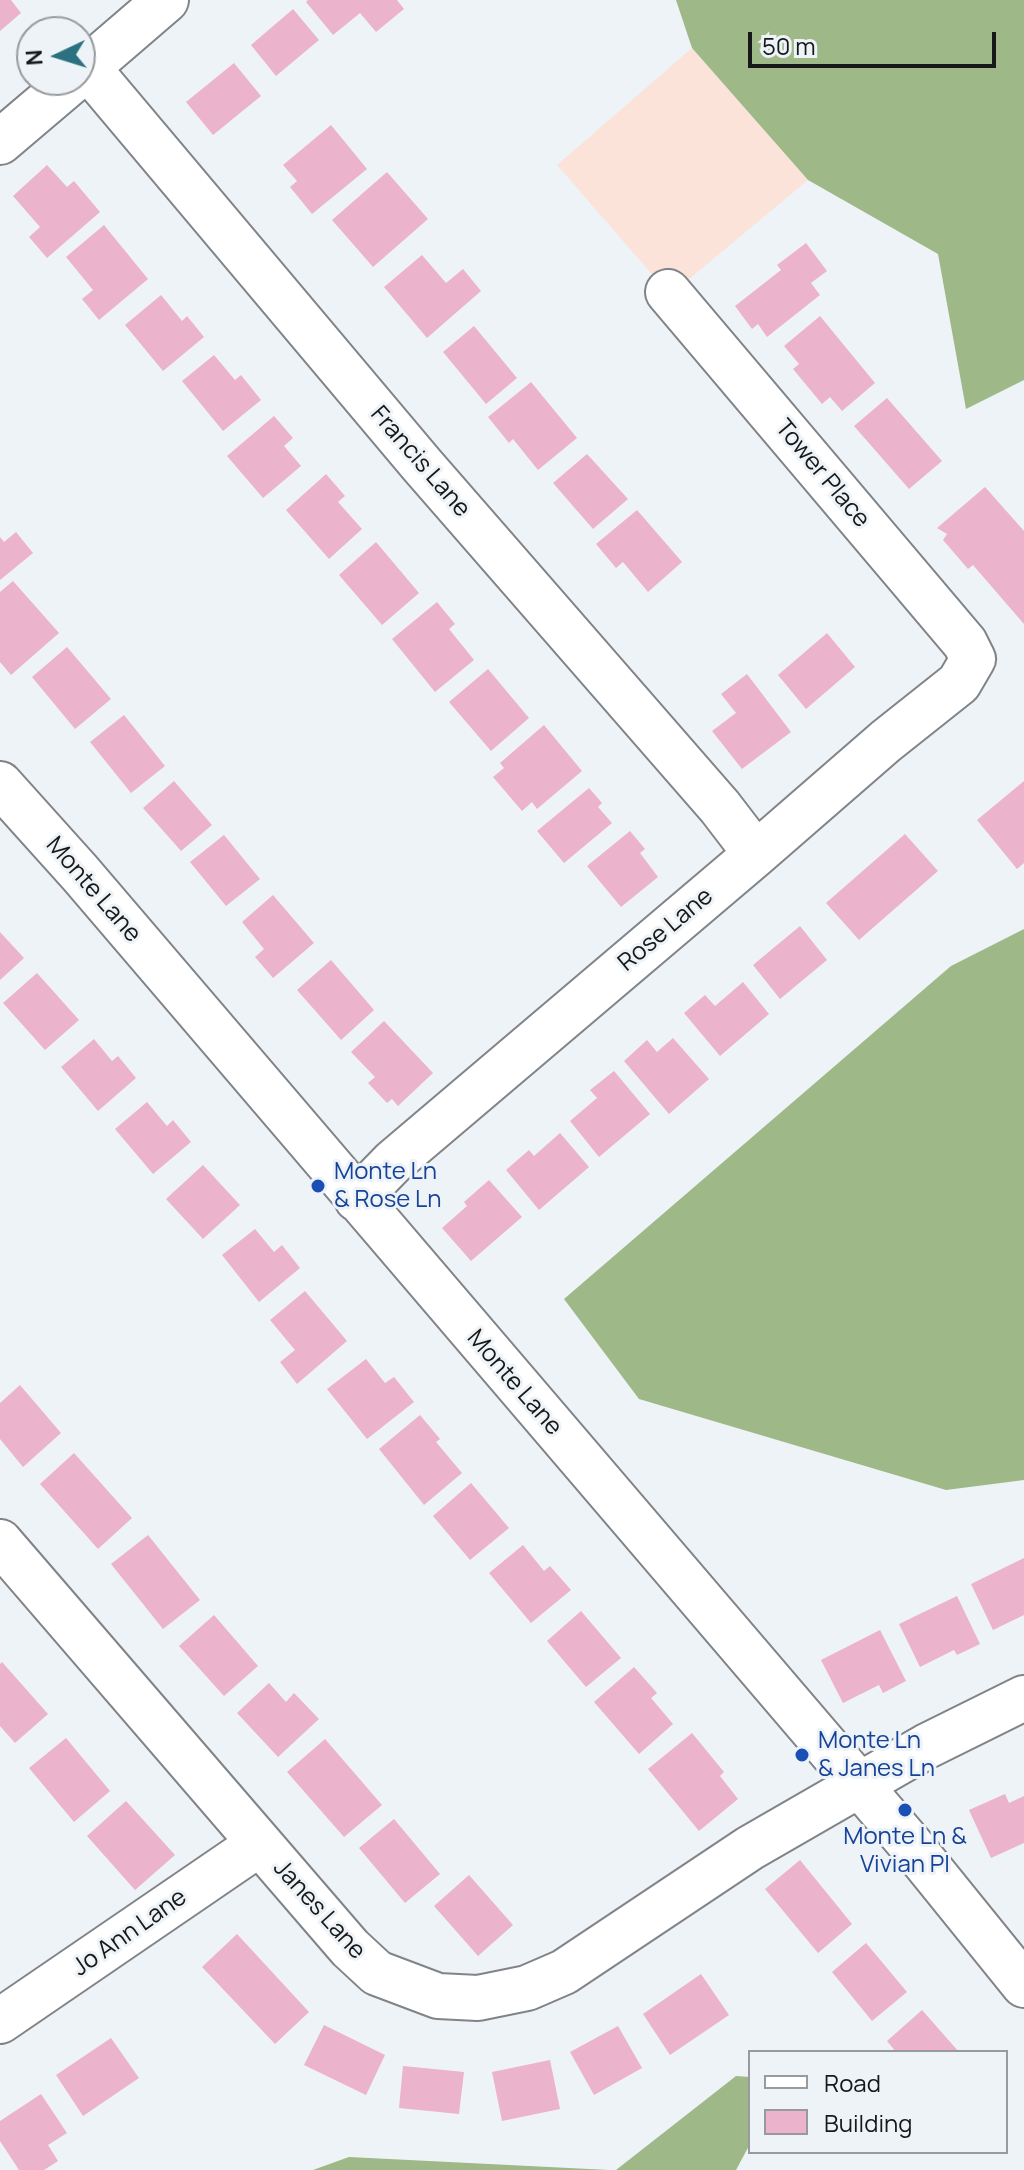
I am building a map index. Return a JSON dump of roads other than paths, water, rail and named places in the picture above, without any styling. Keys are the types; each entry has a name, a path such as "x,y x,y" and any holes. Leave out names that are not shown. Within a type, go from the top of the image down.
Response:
{"street":[{"path":"96,60 166,0"},
{"name":"Francis Lane","path":"96,92 720,807 756,854"},
{"path":"0,142 54,96"},
{"name":"Tower Place","path":"668,292 965,643 973,659"},
{"name":"Rose Lane","path":"357,1199 393,1162 886,741 959,683 973,659"},
{"name":"Monte Lane","path":"0,784 80,873 859,1785 1024,1985"},
{"name":"Janes Lane","path":"0,1542 350,1948 377,1973 438,1996 478,1998 527,1988 564,1972 750,1848 927,1746 1024,1698"},
{"name":"Jo Ann Lane","path":"0,2021 259,1844"}],"place":[{"name":"Monte Ln & Rose Ln","path":"318,1186"},
{"name":"Monte Ln & Janes Ln","path":"802,1755"},
{"name":"Monte Ln & Vivian Pl","path":"905,1810"}]}
